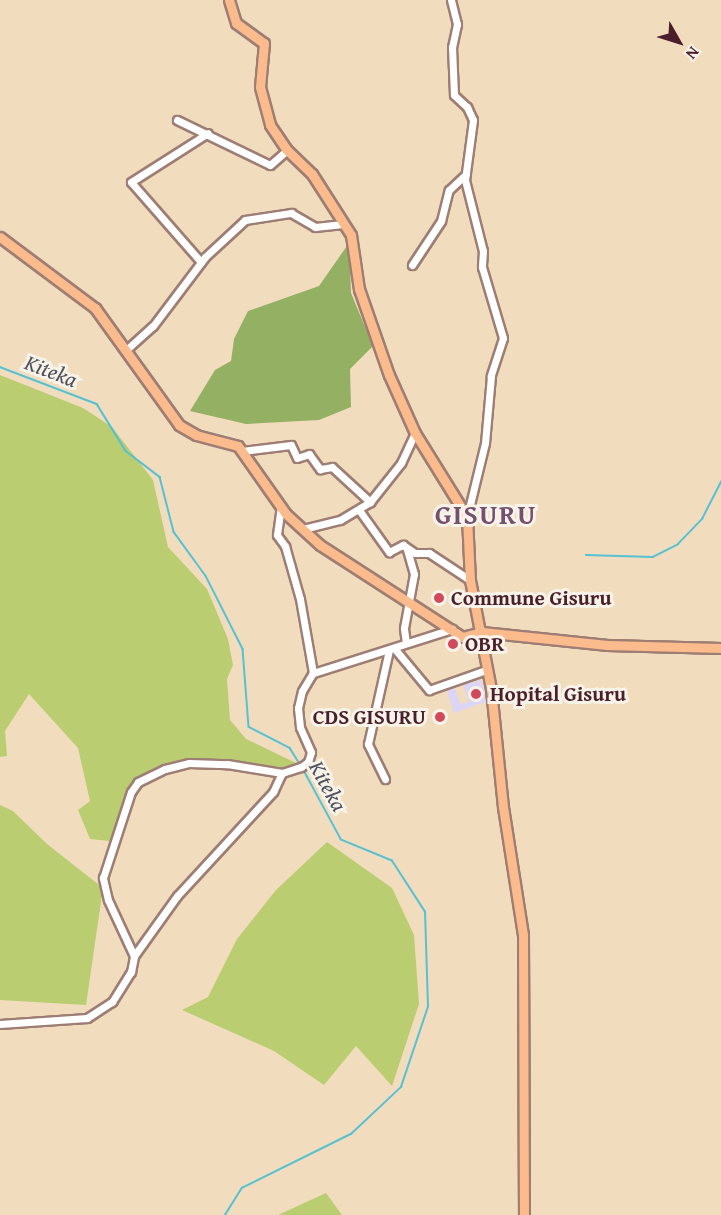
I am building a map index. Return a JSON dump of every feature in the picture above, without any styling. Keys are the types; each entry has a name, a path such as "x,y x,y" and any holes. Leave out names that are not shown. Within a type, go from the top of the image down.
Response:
{"main road":[{"path":"229,0 236,23 264,43 260,87 270,125 287,150 312,174 352,239 363,301 415,433 467,517 470,580 482,633 523,935 524,1215"},
{"path":"0,237 95,308 179,425 196,435 232,442 242,452 281,506 320,545 467,638 482,633 607,645 721,648"}],"street":[{"path":"451,0 457,24 452,47 454,96 467,107 473,120 466,174 483,251 482,267 502,338 491,376 485,443 467,517"},
{"path":"177,120 208,133 270,165 287,150"},
{"path":"201,262 131,182 208,133"},
{"path":"412,265 441,221 449,190 466,174"},
{"path":"126,350 153,326 201,262 245,220 291,213 315,227 343,224"},
{"path":"303,529 340,520 370,502 401,463 415,433"},
{"path":"242,452 291,445 297,458 309,454 320,469 332,467 370,502"},
{"path":"134,957 108,900 103,878 131,792 138,782 165,768 189,763 227,764 282,773 302,767 310,759 298,720 302,691 313,673 300,599 285,546 277,535 281,506"},
{"path":"359,510 390,552 406,546"},
{"path":"406,546 415,553 434,555 470,580"},
{"path":"406,546 414,574 412,602 404,628 406,643"},
{"path":"313,673 452,629"},
{"path":"392,649 429,690 486,670"},
{"path":"385,779 368,744 392,649"},
{"path":"0,1024 75,1021 102,1011 122,988 134,957 177,896 273,792 282,773"}],"shaded area":[{"name":"Hopital Gisuru","path":"481,680 488,701 454,713 444,682 459,683 455,688 460,704 469,702 463,685"}],"green space":[{"path":"349,243 351,293 373,346 350,369 351,407 319,420 246,424 190,411 215,370 231,361 234,339 248,311 319,286"},
{"path":"0,375 83,408 112,427 153,480 168,547 207,589 228,639 233,665 227,679 230,720 246,739 296,763 296,768 234,764 159,768 134,781 110,841 90,839 78,810 90,801 78,748 29,694 5,731 7,756 0,757"},
{"path":"0,805 13,811 47,844 103,888 86,1005 0,1000"},
{"path":"327,842 392,888 414,935 419,1004 392,1086 356,1046 324,1085 274,1051 182,1010 208,997 237,939 276,890"},
{"path":"326,1193 342,1215 278,1215"}],"waterway":[{"name":"Kiteka","path":"0,367 97,404 126,451 160,477 174,532 206,576 243,649 249,727 290,748 300,764"},
{"path":"586,555 653,557 678,544 702,519 721,482"},
{"name":"Kiteka","path":"225,1215 242,1188 351,1134 401,1087 428,1007 425,912 392,861 341,840 302,768"}],"place":[{"name":"Commune Gisuru","path":"439,598"},
{"name":"OBR","path":"453,644"},
{"name":"Hopital Gisuru","path":"476,694"},
{"name":"CDS GISURU","path":"440,717"}],"district":[{"name":"GISURU","path":"486,515"}]}
